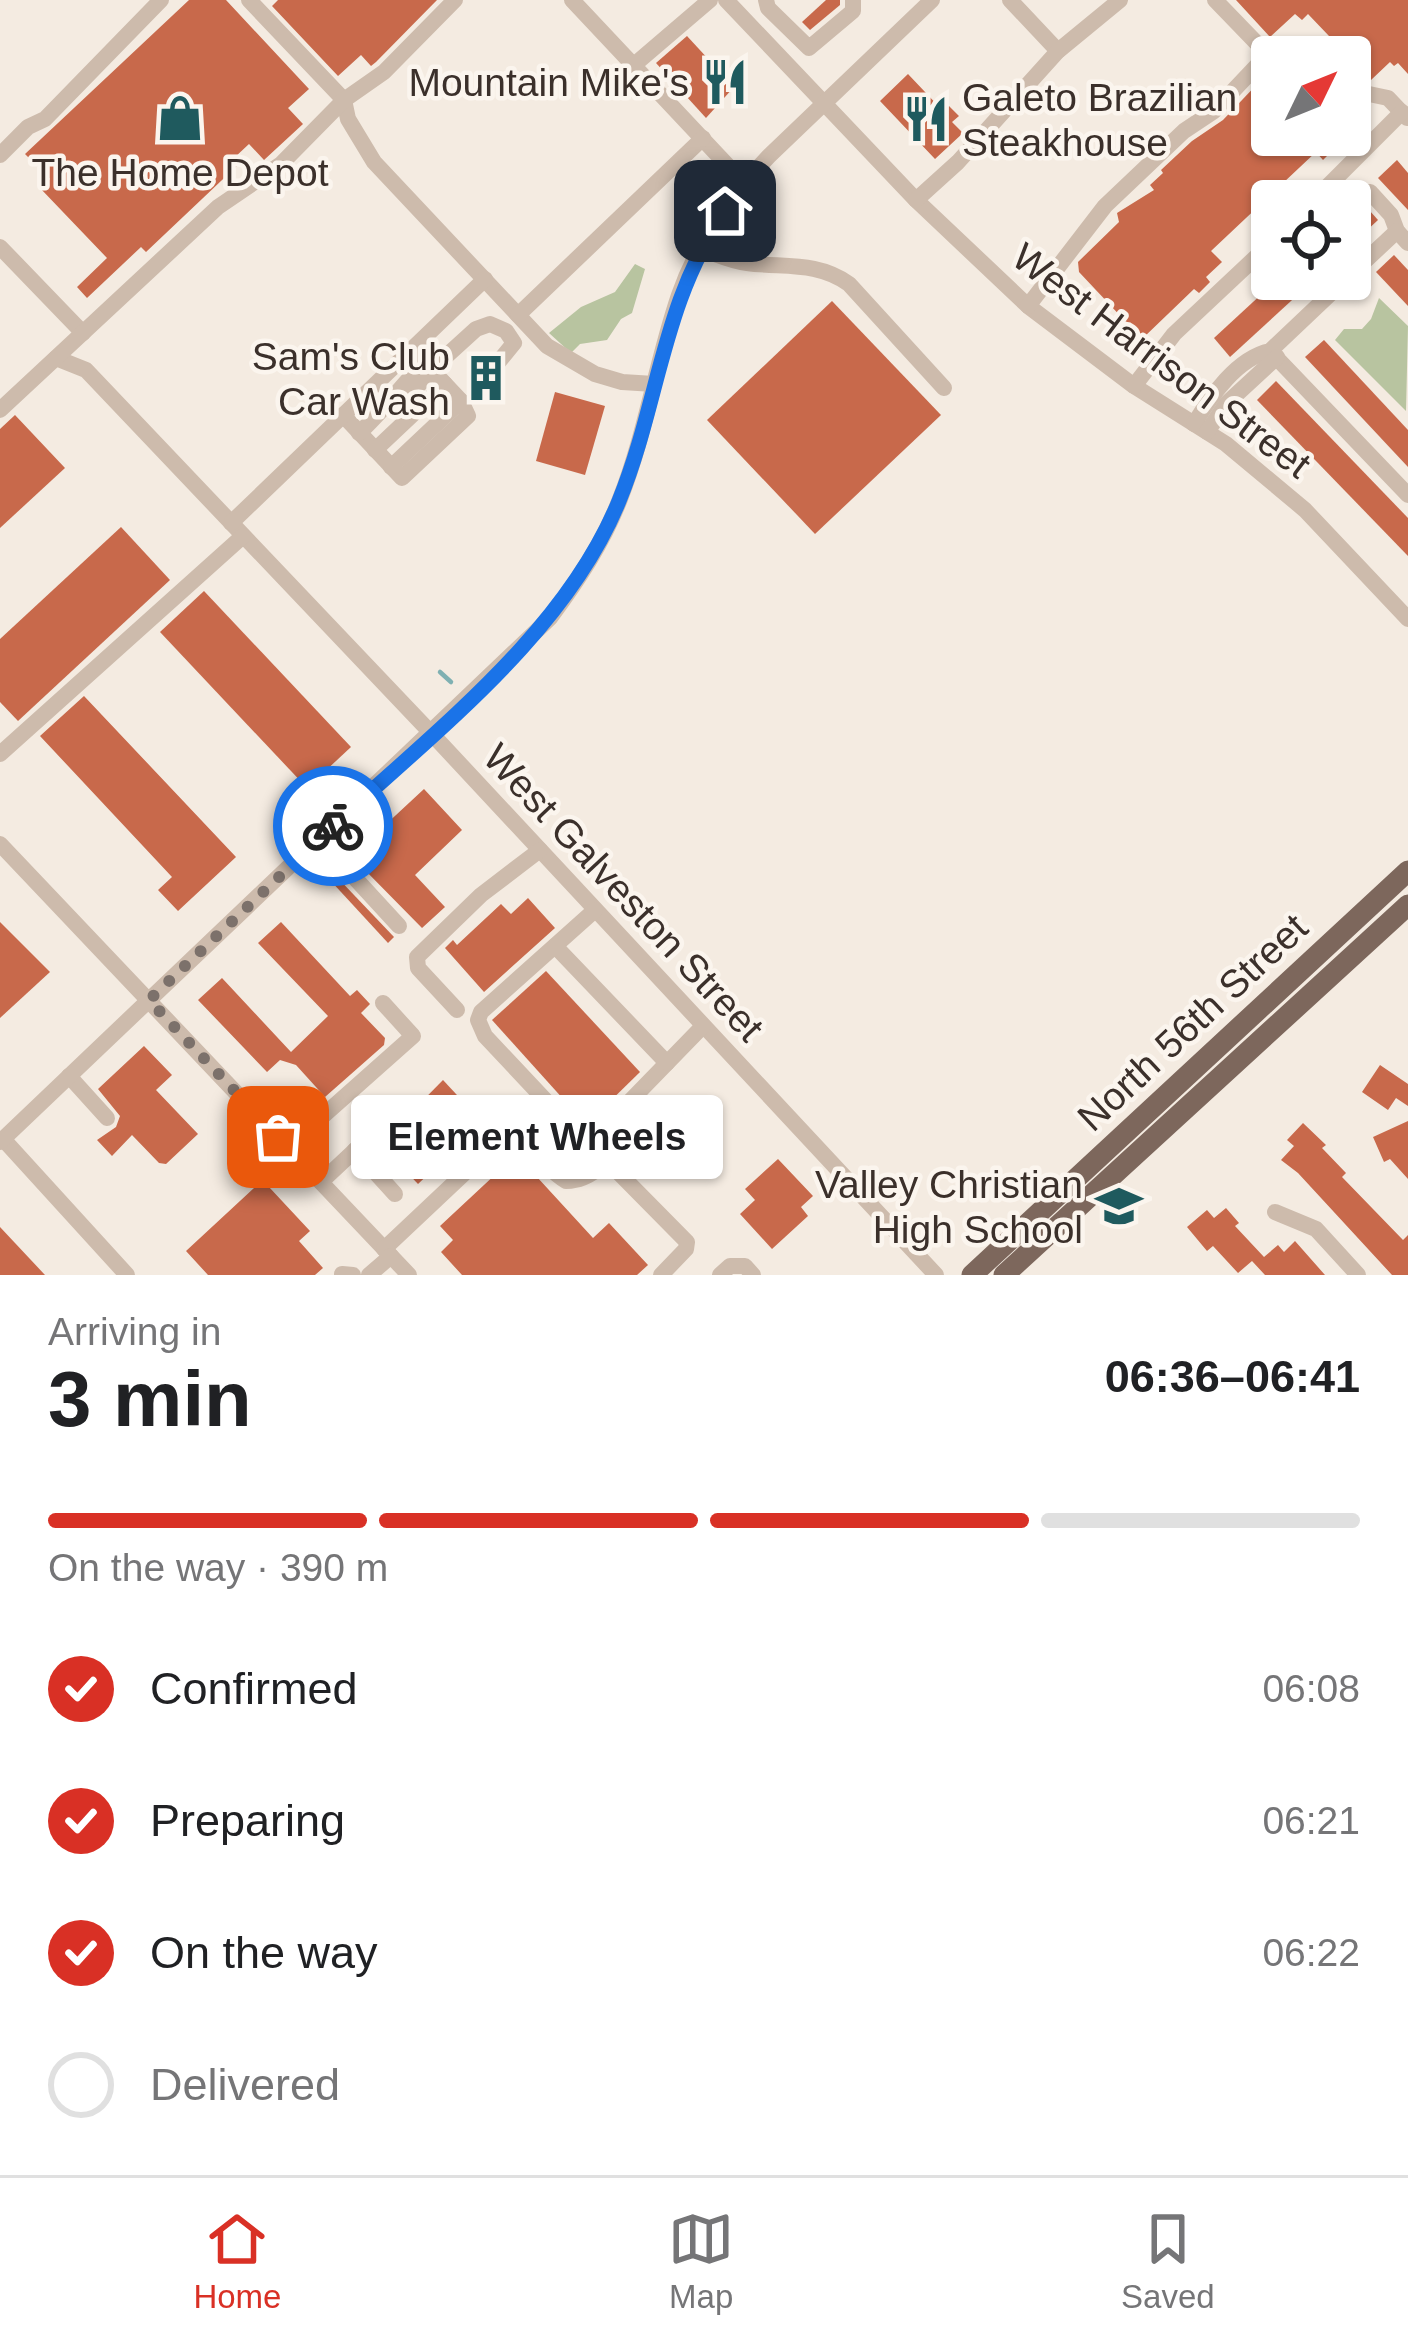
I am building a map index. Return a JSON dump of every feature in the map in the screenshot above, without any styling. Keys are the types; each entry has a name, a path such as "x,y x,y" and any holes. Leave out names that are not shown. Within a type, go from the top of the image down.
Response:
{"main road":[{"name":"North 56th Street","path":"972,1275 1408,871"},
{"name":"North 56th Street","path":"1004,1275 1408,905"}],"street":[{"path":"0,155 28,127 45,119 160,0"},
{"path":"249,0 344,100 348,119 374,162 547,346 579,366 622,382 654,383"},
{"path":"0,410 218,207 281,164 344,100 384,72 455,0"},
{"path":"572,0 744,183"},
{"path":"634,65 710,0"},
{"name":"West Harrison Street","path":"726,0 916,200 1028,306 1134,386 1200,428 1305,510 1408,619"},
{"path":"766,0 768,8 809,48 853,11 853,0"},
{"path":"127,1275 1,1141 537,632 574,586 620,498 680,291 701,250 744,183 932,0"},
{"path":"1010,0 1058,51"},
{"path":"916,200 958,162 1058,51 1120,0"},
{"path":"1215,0 1251,38"},
{"path":"1028,306 1105,206 1184,130 1214,111 1251,75"},
{"path":"1336,180 1405,116 1388,98 1371,94"},
{"path":"518,315 703,138"},
{"path":"1371,193 1391,214 1402,237 1371,260"},
{"path":"0,247 82,333"},
{"path":"701,250 741,263 804,265 835,275 849,284 944,388"},
{"path":"1134,386 1174,334 1251,262"},
{"path":"378,453 446,382 485,279"},
{"path":"1200,428 1212,394 1256,354 1273,354 1326,300"},
{"path":"378,453 446,382 476,329 490,324 506,331 514,343 496,365"},
{"path":"1273,354 1408,495"},
{"name":"West Galveston Street","path":"56,358 86,370 936,1275"},
{"path":"0,754 237,529 343,416 446,382"},
{"path":"343,416 402,478 468,416 446,382"},
{"path":"320,839 399,926"},
{"path":"0,844 409,1275"},
{"path":"457,1010 418,968 416,957 481,896 540,850"},
{"path":"596,910 482,1012 478,1020 485,1036 578,1135 597,1135 704,1026"},
{"path":"555,946 667,1063"},
{"path":"288,1147 413,1036 382,1003"},
{"path":"69,1076 107,1118"},
{"path":"321,1182 384,1123"},
{"path":"369,1275 500,1145 521,1146 566,1180 590,1178 602,1166 611,1166 687,1242 686,1250 662,1275"},
{"path":"355,1150 395,1194"},
{"path":"1274,1212 1316,1229 1358,1275"},
{"path":"720,1275 730,1266 745,1266 753,1275"},
{"path":"342,1274 353,1275"}],"green space":[{"path":"635,264 645,269 632,313 621,319 607,340 580,344 571,353 549,333 581,307 615,292"},
{"path":"1379,298 1408,326 1406,411 1335,340 1344,329 1362,329"}],"building":[{"name":"The Home Depot","path":"189,0 226,0 309,89 288,108 303,124 264,160 249,144 234,158 240,163 146,252 141,247 87,298 77,287 107,258 40,188 50,179 25,154"},
{"path":"278,0 437,0 371,66 361,55 338,76 272,6"},
{"path":"826,0 840,0 840,5 810,30 802,22"},
{"path":"1236,0 1408,0 1408,74 1398,63 1390,62 1371,80 1371,36 1329,36 1308,14 1302,20 1295,14 1269,36"},
{"path":"687,36 734,87 706,118 656,63"},
{"name":"Galeto Brazilian Steakhouse","path":"908,74 943,111 949,106 959,116 952,122 963,133 935,159 880,101"},
{"path":"1251,91 1251,156 1312,156 1286,180 1251,180 1251,213 1211,251 1222,262 1206,277 1210,282 1199,293 1194,289 1142,339 1079,272 1078,262 1119,222 1117,213 1154,190 1150,185 1161,170"},
{"path":"1397,160 1408,173 1408,210 1378,178"},
{"path":"1394,255 1408,270 1408,306 1376,272"},
{"path":"1255,300 1292,300 1230,357 1214,338"},
{"path":"832,301 941,415 815,534 707,420"},
{"path":"1324,340 1408,430 1408,467 1305,357"},
{"path":"1276,381 1408,518 1408,556 1257,400"},
{"path":"555,392 605,406 585,475 536,461"},
{"path":"15,415 65,468 0,528 0,429"},
{"path":"121,527 170,580 18,721 0,702 0,639"},
{"path":"204,591 351,747 307,788 160,632"},
{"path":"84,696 236,857 178,911 158,890 172,877 40,736"},
{"path":"424,789 462,830 415,875 445,907 422,928 359,864 389,836 382,828"},
{"path":"334,874 394,937 388,943 329,879"},
{"path":"528,898 555,928 484,992 445,948 453,940 457,945 501,904 511,914"},
{"path":"0,922 50,972 0,1018"},
{"path":"281,922 350,996 357,990 370,1004 361,1013 385,1038 384,1045 325,1097 296,1065 280,1060 267,1072 198,1000 222,978 291,1052 328,1016 258,943"},
{"path":"546,971 640,1072 591,1120 583,1121 492,1020"},
{"path":"144,1046 172,1075 156,1090 198,1134 166,1164 159,1163 132,1135 112,1156 97,1140 116,1127 120,1116 98,1089"},
{"path":"1380,1065 1408,1084 1408,1106 1396,1098 1388,1110 1362,1092"},
{"path":"443,1080 483,1123 418,1184 380,1144"},
{"path":"1408,1121 1408,1179 1390,1159 1384,1162 1373,1137"},
{"path":"1303,1123 1326,1145 1322,1148 1346,1173 1342,1177 1403,1240 1408,1235 1408,1275 1392,1275 1281,1160 1294,1146 1287,1140"},
{"path":"513,1158 526,1165 593,1238 609,1223 648,1265 637,1275 462,1275 441,1252 453,1240 440,1226"},
{"path":"778,1159 813,1196 801,1207 808,1216 772,1249 740,1214 755,1200 745,1189"},
{"path":"269,1187 310,1231 299,1241 323,1268 315,1275 208,1275 186,1251 254,1188"},
{"path":"1226,1208 1239,1223 1235,1226 1264,1257 1278,1245 1284,1252 1295,1241 1325,1275 1265,1275 1252,1261 1238,1273 1213,1246 1207,1251 1187,1227 1207,1210 1214,1218"},
{"path":"0,1227 45,1275 0,1275"}],"waterway":[{"path":"440,672 451,682"}],"tunnel":[{"path":"473,386 496,365"}],"way so far":[{"path":"278,1137 149,1000 333,826"}],"place":[{"name":"Mountain Mike's","path":"725,82"},
{"name":"The Home Depot","path":"180,118"},
{"name":"Galeto Brazilian Steakhouse","path":"926,119"},
{"name":"Sam's Club Car Wash","path":"486,378"},
{"name":"Element Wheels","path":"278,1137"},
{"name":"Valley Christian High School","path":"1119,1206"}],"route":[{"path":"333,826 537,632 574,586 620,498 680,291 725,211"}]}
